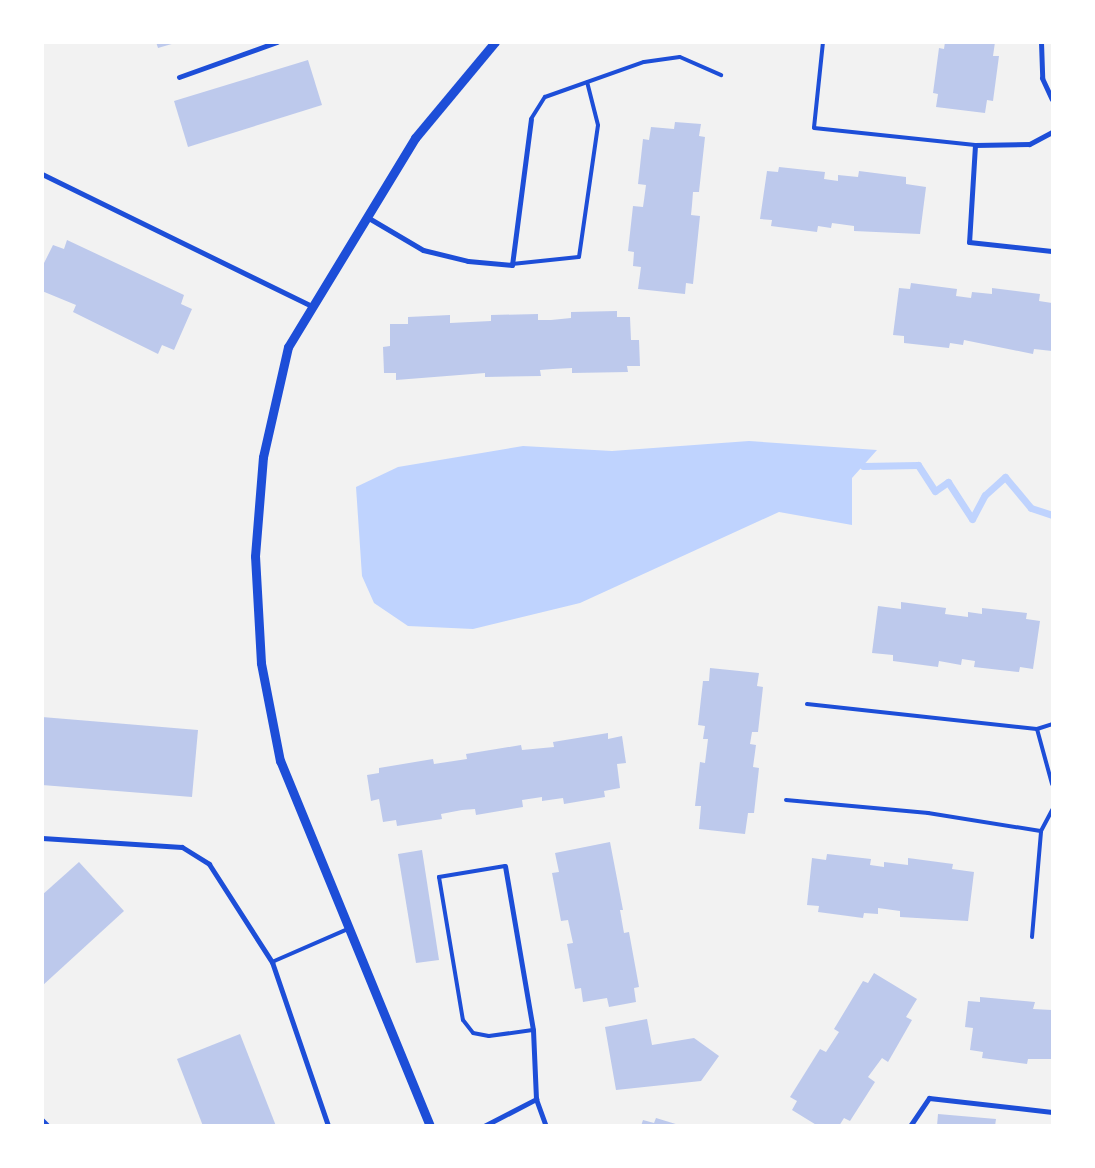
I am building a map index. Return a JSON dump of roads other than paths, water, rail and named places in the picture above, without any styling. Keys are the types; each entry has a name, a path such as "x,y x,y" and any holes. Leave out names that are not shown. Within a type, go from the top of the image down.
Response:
{"street":[{"path":"179,77 277,42"},
{"path":"430,1126 280,761 261,664 254,556 264,457 288,348 414,138 495,42"},
{"path":"1041,42 1042,78 1052,100"},
{"path":"367,217 423,250 468,261 512,264 530,120"},
{"path":"1052,132 1030,144 975,145 969,242 1052,251"},
{"path":"42,174 312,307"},
{"path":"42,838 182,847 209,864 272,962 328,1126"},
{"path":"505,866 533,1030 536,1099 546,1126"},
{"path":"910,1126 929,1098 1052,1112"},
{"path":"484,1126 536,1099"},
{"path":"42,1120 48,1126"}],"lane":[{"path":"823,42 814,128 975,145"},
{"path":"530,120 545,97 644,62 680,57 721,75"},
{"path":"512,264 579,257 598,126 587,82"},
{"path":"807,704 1037,729 1052,724"},
{"path":"1037,729 1052,784"},
{"path":"786,800 928,813 1041,831"},
{"path":"1032,937 1041,831 1052,810"},
{"path":"505,866 439,877 463,1020 473,1032 489,1036 533,1030"},
{"path":"272,962 349,929"}],"water":[{"path":"749,441 877,450 852,478 852,525 779,512 580,603 473,629 408,626 374,603 362,576 356,487 398,467 523,446 612,451"}],"waterway":[{"path":"863,466 918,465 935,491 948,482 972,519 985,495 1005,477 1031,508 1052,515"}]}
